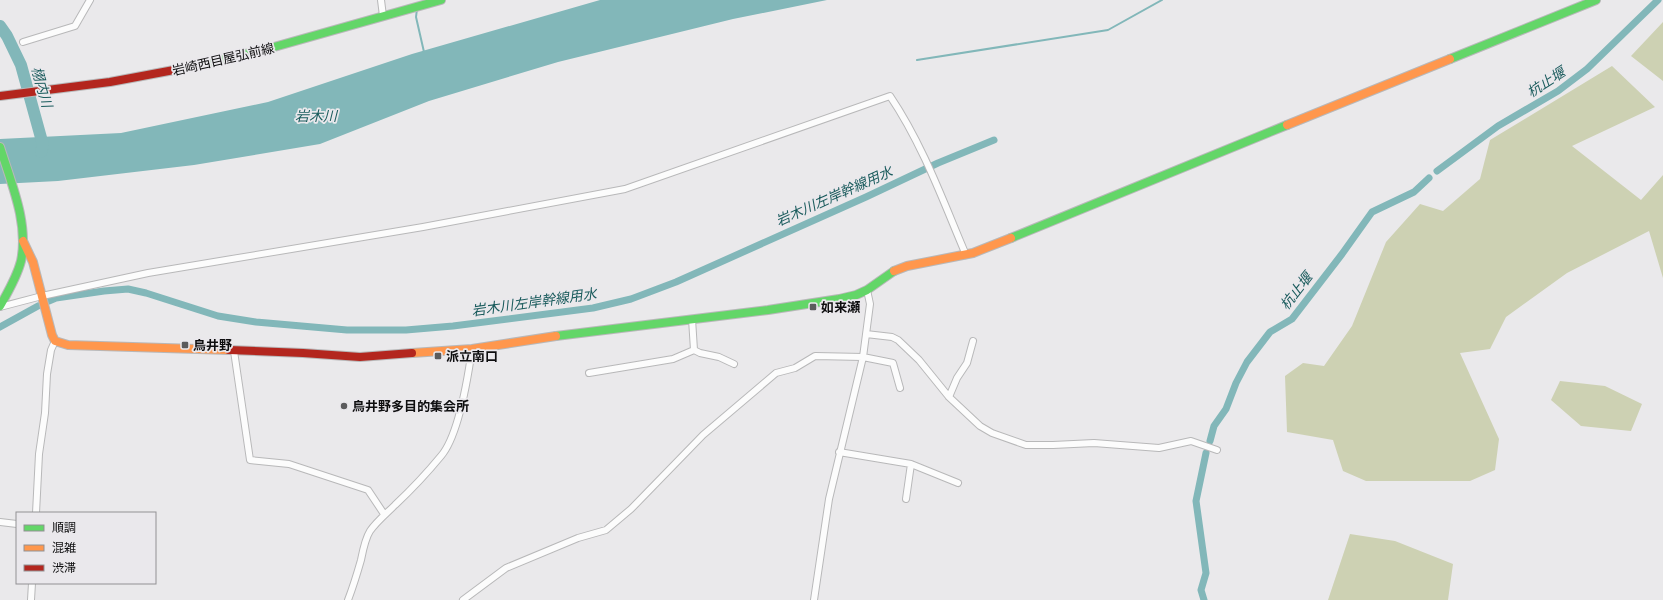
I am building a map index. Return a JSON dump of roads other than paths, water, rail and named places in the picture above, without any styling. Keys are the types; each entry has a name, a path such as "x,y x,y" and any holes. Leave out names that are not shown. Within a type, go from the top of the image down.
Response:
{"street":[{"path":"23,42 75,26 90,0"},
{"path":"381,0 383,16"},
{"name":"岩崎西目屋弘前線","path":"4,96 181,69 263,50 440,0"},
{"path":"23,241 33,262 49,326 56,341 68,345 234,350 360,357 472,349 548,337 839,299 856,295 866,290 896,270 907,266 966,255 1596,0"},
{"path":"0,307 42,296 148,274 415,228 625,189 890,96 904,117 932,173 966,255"},
{"path":"0,147 16,200 23,241 18,269 0,307"},
{"path":"814,600 829,499 839,452 863,357 870,304 866,290"},
{"path":"692,319 694,350"},
{"path":"866,334 892,337 898,340 919,360 949,397 980,426 992,433 1026,445 1094,443 1159,448 1191,441 1217,450"},
{"path":"36,512 39,454 45,413 47,374 51,350 56,341"},
{"path":"949,397 957,378 967,362 973,341"},
{"path":"348,600 370,532 384,514 395,505 442,455 450,440 456,426 469,370 472,349"},
{"path":"234,350 250,460 289,464 368,490 384,514"},
{"path":"590,373 673,359 694,350 719,357 734,364"},
{"path":"463,600 506,568 578,538 606,530 631,509 703,435 776,373 795,368 815,356 863,357 893,363 900,388"},
{"path":"839,452 911,464 958,483"},
{"path":"906,499 911,464"},
{"path":"0,522 16,524"},
{"path":"31,600 32,584"}],"water":[{"name":"岩木川","path":"600,0 827,0 733,19 558,62 429,101 320,144 194,165 58,181 0,184 0,139 121,133 268,102 412,54"}],"waterway":[{"path":"917,60 1108,30 1162,0"},
{"name":"杭止堰","path":"1437,171 1498,126 1558,91 1587,69 1658,0"},
{"path":"417,9 416,17 424,52"},
{"name":"栩内川","path":"0,26 7,36 21,65 43,145 41,152"},
{"name":"岩木川左岸幹線用水","path":"49,301 56,298 128,289 146,293 218,316 256,322 347,330 406,330 453,326 593,308 631,299 676,282 938,163 994,140"},
{"name":"杭止堰","path":"1210,441 1214,426 1226,409 1236,383 1247,362 1270,332 1292,319 1372,212 1414,192 1429,178"},
{"name":"岩木川左岸幹線用水","path":"0,327 38,306"},
{"name":"杭止堰","path":"1204,600 1201,590 1206,573 1196,501 1206,453"}],"place":[{"name":"如来瀬","path":"813,307"},
{"name":"鳥井野","path":"185,345"},
{"name":"派立南口","path":"438,356"},
{"name":"鳥井野多目的集会所","path":"344,406"}]}
